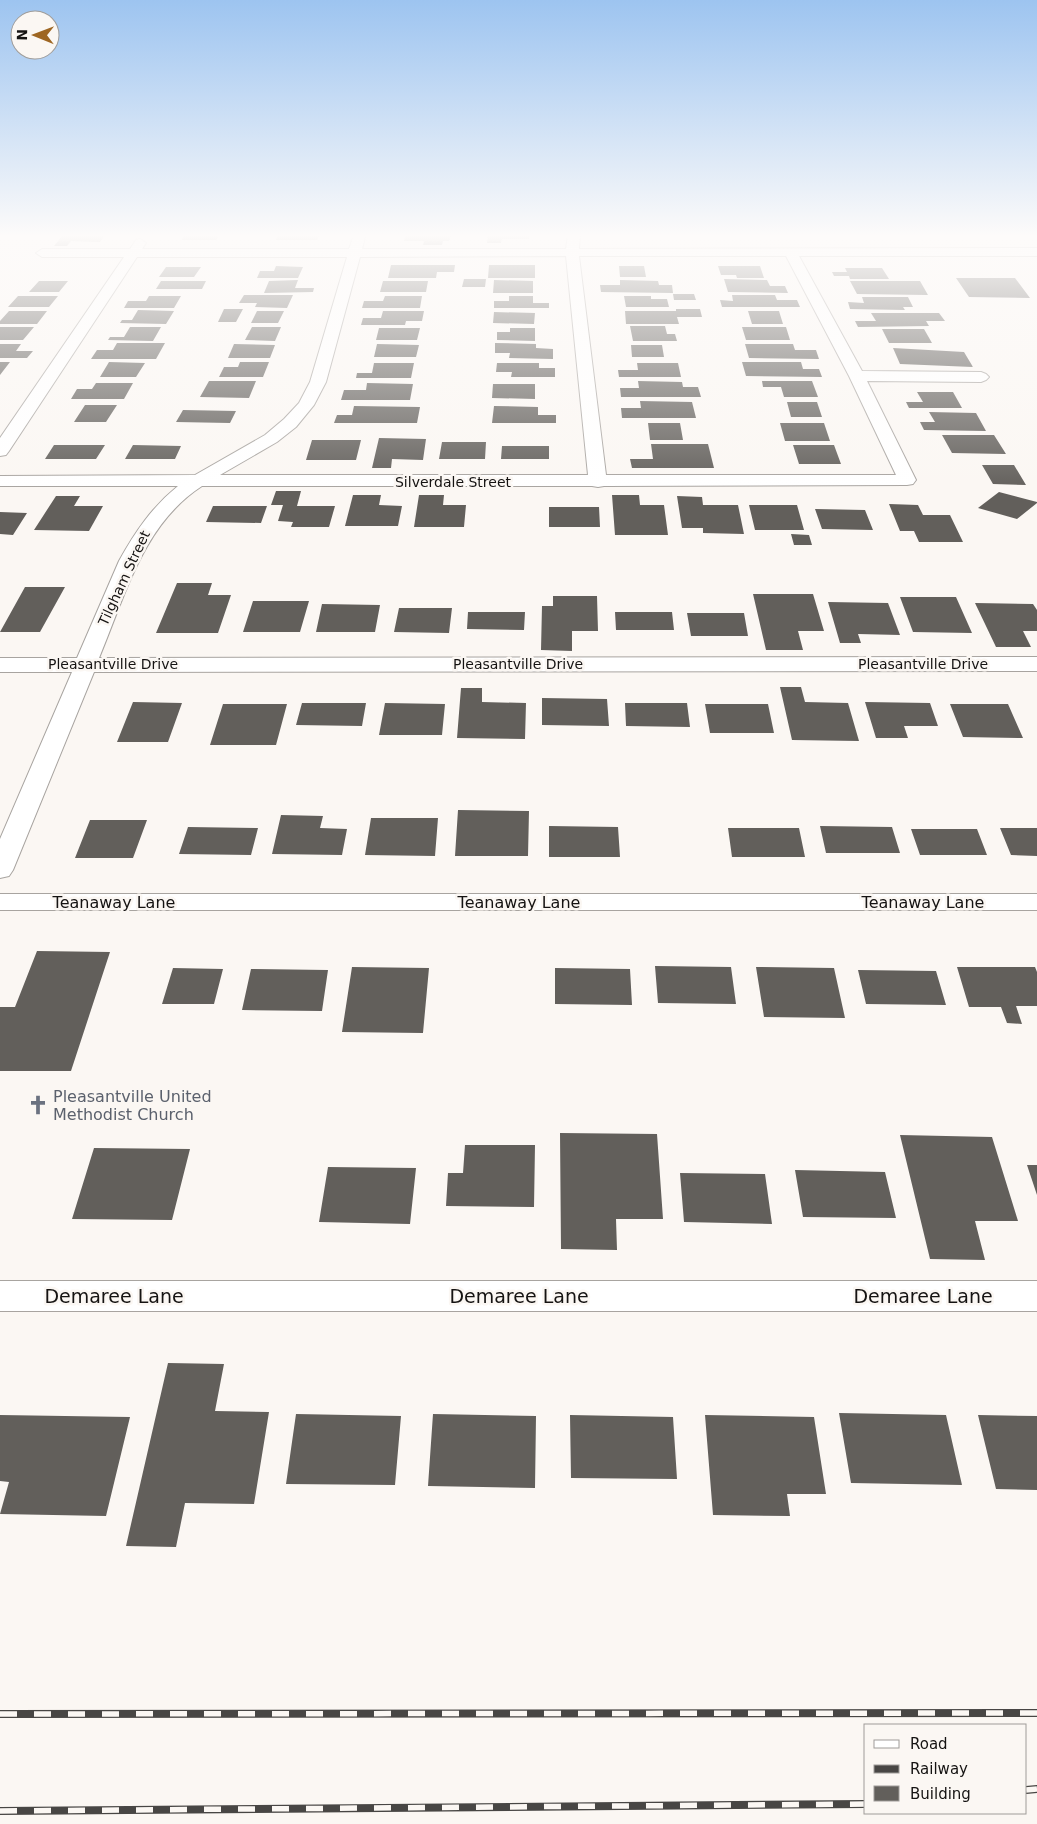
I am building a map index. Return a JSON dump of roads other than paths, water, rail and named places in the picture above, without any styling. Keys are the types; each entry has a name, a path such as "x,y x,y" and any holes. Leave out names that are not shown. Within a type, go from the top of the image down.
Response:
{"street":[{"path":"0,451 87,320"},
{"name":"Tilgham Street","path":"0,870 129,561 148,527 168,504 197,482 264,444 285,428 312,400 335,320"},
{"path":"580,320 598,482"},
{"path":"827,320 857,376 981,377"},
{"name":"Silverdale Street","path":"0,481 598,482 907,480 857,376"},
{"name":"Pleasantville Drive","path":"0,665 1037,664"},
{"name":"Teanaway Lane","path":"0,902 1037,902"},
{"name":"Demaree Lane","path":"0,1296 1037,1296"}],"railway":[{"path":"0,1714 1037,1713"},
{"path":"1027,1790 1037,1789"},
{"path":"0,1811 864,1804"}],"place":[{"name":"Pleasantville United Methodist Church","path":"38,1105"}]}
